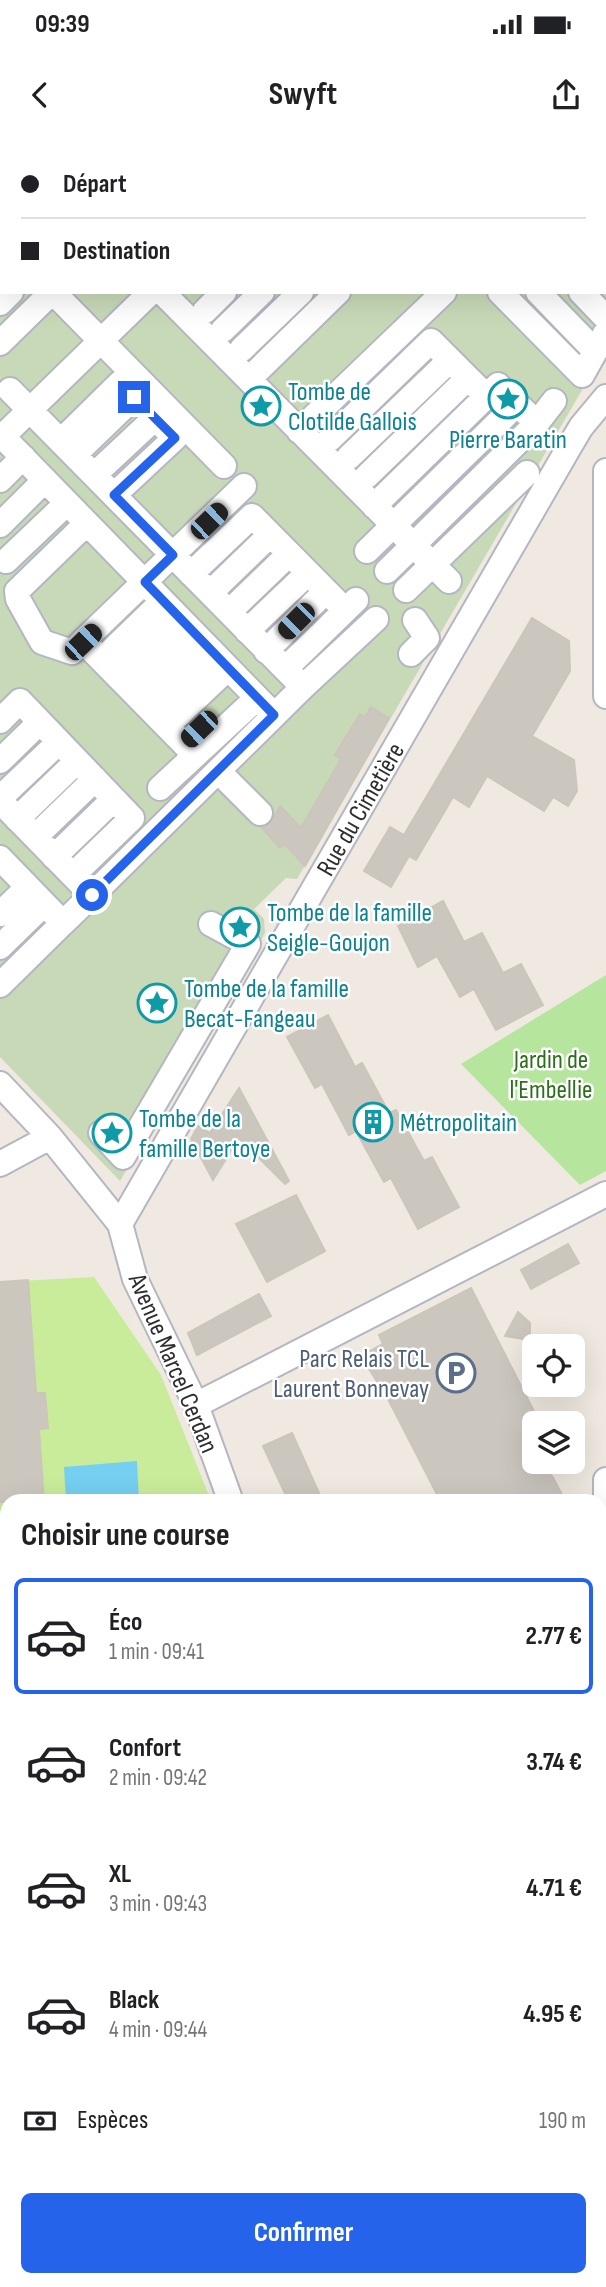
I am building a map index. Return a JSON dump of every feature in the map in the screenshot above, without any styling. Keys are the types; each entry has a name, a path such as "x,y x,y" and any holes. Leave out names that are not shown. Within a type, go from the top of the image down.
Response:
{"street":[{"path":"0,343 50,294"},
{"path":"53,294 127,390 175,438 114,495"},
{"path":"148,294 36,416 1,437 274,715"},
{"path":"164,294 255,373 314,438 380,500"},
{"path":"188,294 242,349 255,373"},
{"path":"205,311 222,294"},
{"path":"223,330 260,294"},
{"path":"242,349 299,294"},
{"path":"255,373 336,294"},
{"path":"314,438 442,294"},
{"path":"502,294 582,374 601,342 541,294"},
{"path":"583,294 606,318"},
{"path":"68,332 96,352 224,466"},
{"path":"314,438 431,341 487,396"},
{"path":"349,457 450,360"},
{"path":"367,476 468,378"},
{"path":"380,500 498,385 537,423"},
{"path":"10,390 303,687"},
{"path":"68,448 127,390"},
{"name":"Rue du Cimetière","path":"120,1224 568,449 581,427 606,397"},
{"path":"387,571 537,423 554,401"},
{"path":"367,551 517,404"},
{"path":"94,475 155,418"},
{"path":"314,438 349,457 367,476 393,526 440,573"},
{"path":"0,480 23,457"},
{"path":"606,471 606,696"},
{"path":"406,590 440,573 527,473"},
{"path":"0,524 45,480"},
{"path":"87,523 17,591 18,599 42,642 72,652 244,486"},
{"path":"26,582 3,558 67,503"},
{"path":"191,574 252,516 327,592 351,605 285,669"},
{"path":"210,593 270,535"},
{"path":"229,612 289,554"},
{"path":"247,631 308,573"},
{"path":"267,650 327,592"},
{"path":"0,985 274,715 376,619"},
{"path":"411,654 427,638 415,620"},
{"path":"83,642 150,709 160,788"},
{"path":"150,709 211,651"},
{"path":"150,709 211,651"},
{"path":"150,709 211,651"},
{"path":"0,720 20,701 132,818 73,875"},
{"path":"0,761 40,722"},
{"path":"6,806 59,742"},
{"path":"6,806 77,761"},
{"path":"218,771 260,813"},
{"path":"35,838 95,779"},
{"path":"54,857 114,799"},
{"path":"6,806 92,895"},
{"path":"0,858 63,923"},
{"path":"0,914 36,895"},
{"path":"0,947 36,895"},
{"path":"101,1133 123,1157 248,944 212,924"},
{"path":"0,1084 50,1137 120,1224"},
{"path":"0,1164 50,1137"},
{"path":"196,1405 606,1194"},
{"name":"Avenue Marcel Cerdan","path":"120,1224 135,1279 196,1405 228,1494"}],"green space":[{"path":"0,294 606,294 606,349 297,879 286,878 254,909 264,919 265,933 120,1181 0,1057"},
{"name":"Jardin de l'Embellie","path":"606,975 606,1171 580,1185 461,1064"},
{"path":"94,1277 161,1375 208,1494 0,1494 0,1282"}],"water":[{"path":"137,1461 139,1494 66,1494 64,1467"}],"building":[{"path":"532,618 569,641 570,671 532,736 574,760 577,791 568,806 553,797 544,811 487,776 469,807 453,797 416,860 409,856 391,887 364,871 390,827 404,835"},
{"path":"371,707 389,718 305,866 285,844 280,848 261,827 271,823 280,806 301,828 341,759 335,755 360,714 365,717"},
{"path":"443,901 464,942 482,933 503,973 521,964 543,1005 496,1030 474,989 460,997 437,956 418,967 398,926"},
{"name":"Métropolitain","path":"328,1015 355,1067 362,1063 389,1113 396,1110 424,1161 432,1157 459,1207 418,1229 391,1178 384,1182 356,1131 349,1135 322,1084 315,1088 287,1037"},
{"path":"239,1088 289,1181 285,1184 239,1138 213,1180 191,1139 198,1126 210,1133"},
{"path":"296,1195 325,1251 267,1282 236,1224"},
{"path":"568,1244 579,1263 531,1289 521,1270"},
{"path":"28,1280 36,1393 45,1393 48,1428 39,1429 43,1494 0,1494 0,1282"},
{"name":"Parc Relais TCL Laurent Bonnevay","path":"471,1288 522,1388 522,1397 527,1397 534,1411 522,1411 522,1474 551,1474 562,1494 437,1494 388,1399 361,1356 383,1344 379,1335"},
{"path":"259,1294 271,1316 197,1355 188,1333"},
{"path":"518,1312 530,1323 530,1334 522,1334 522,1339 505,1336"},
{"path":"292,1433 319,1494 285,1494 263,1446"}],"place":[{"name":"Pierre Baratin","path":"508,399"},
{"name":"Tombe de Clotilde Gallois","path":"261,406"},
{"name":"Tombe de la famille Seigle-Goujon","path":"240,927"},
{"name":"Tombe de la famille Becat-Fangeau","path":"157,1003"},
{"name":"Métropolitain","path":"373,1122"},
{"name":"Tombe de la famille Bertoye","path":"112,1133"},
{"name":"Parc Relais TCL Laurent Bonnevay","path":"456,1373"}],"route":[{"path":"92,895 274,715 145,582 173,555 114,495 175,438 134,397"}]}
